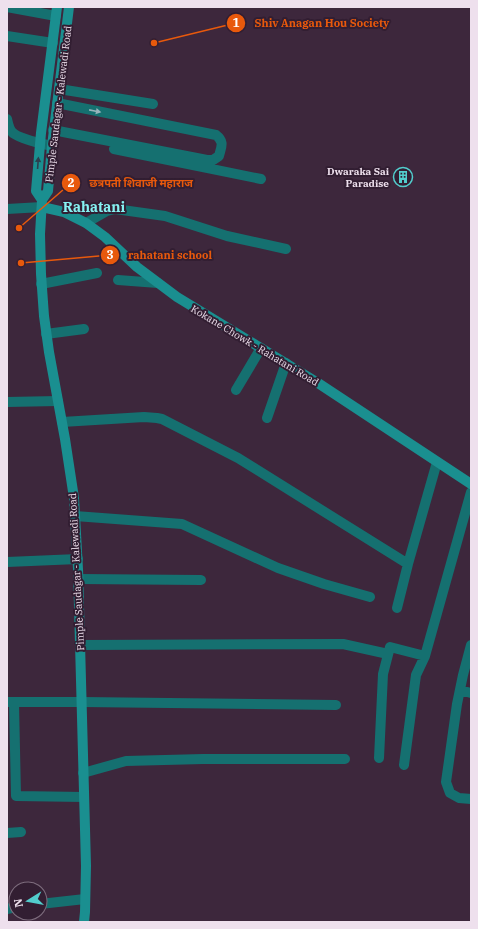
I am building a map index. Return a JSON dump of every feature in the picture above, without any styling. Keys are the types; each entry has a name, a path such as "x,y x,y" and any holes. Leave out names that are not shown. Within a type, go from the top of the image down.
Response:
{"main road":[{"name":"Pimple Saudagar - Kalewadi Road","path":"69,7 48,191 42,203 40,234 46,334 73,490 78,559 86,866 84,922"},
{"name":"Pimple Saudagar - Kalewadi Road","path":"42,203 36,191 40,138 57,12"},
{"name":"Kokane Chowk - Rahatani Road","path":"42,203 86,223 137,267 177,297 318,383 471,484"}],"street":[{"path":"7,7 57,12"},
{"path":"7,36 53,43"},
{"path":"59,88 152,104"},
{"path":"7,120 12,132 16,135 53,138 207,160 213,160 219,156 222,143 220,138 216,135 57,103"},
{"path":"53,138 261,178"},
{"path":"7,209 42,203"},
{"path":"86,223 107,211 115,209 160,215 227,236 286,249"},
{"path":"42,284 98,273"},
{"path":"118,280 158,283"},
{"path":"46,334 84,328"},
{"path":"236,390 261,348"},
{"path":"267,418 286,363"},
{"path":"7,402 58,401"},
{"path":"62,422 144,417 162,419 238,458 408,564"},
{"path":"397,608 437,462"},
{"path":"404,765 416,675 425,656 471,492"},
{"path":"75,516 182,524 278,568 324,584 370,597"},
{"path":"7,562 78,559"},
{"path":"79,579 201,580"},
{"path":"80,645 343,644 388,654"},
{"path":"471,645 460,690 446,782 450,793 459,798 471,799"},
{"path":"379,758 383,674 390,647 425,656"},
{"path":"460,690 471,693"},
{"path":"84,797 16,796 10,702 336,705"},
{"path":"84,773 126,761 203,759 345,759"},
{"path":"7,833 21,832"},
{"path":"48,903 85,899"}],"place":[{"name":"Shiv Anagan Hou Society","path":"154,43"},
{"name":"Dwaraka Sai Paradise","path":"403,177"},
{"name":"छत्रपती शिवाजी महाराज","path":"19,228"},
{"name":"rahatani school","path":"21,263"}],"district":[{"name":"Rahatani","path":"94,207"}]}
